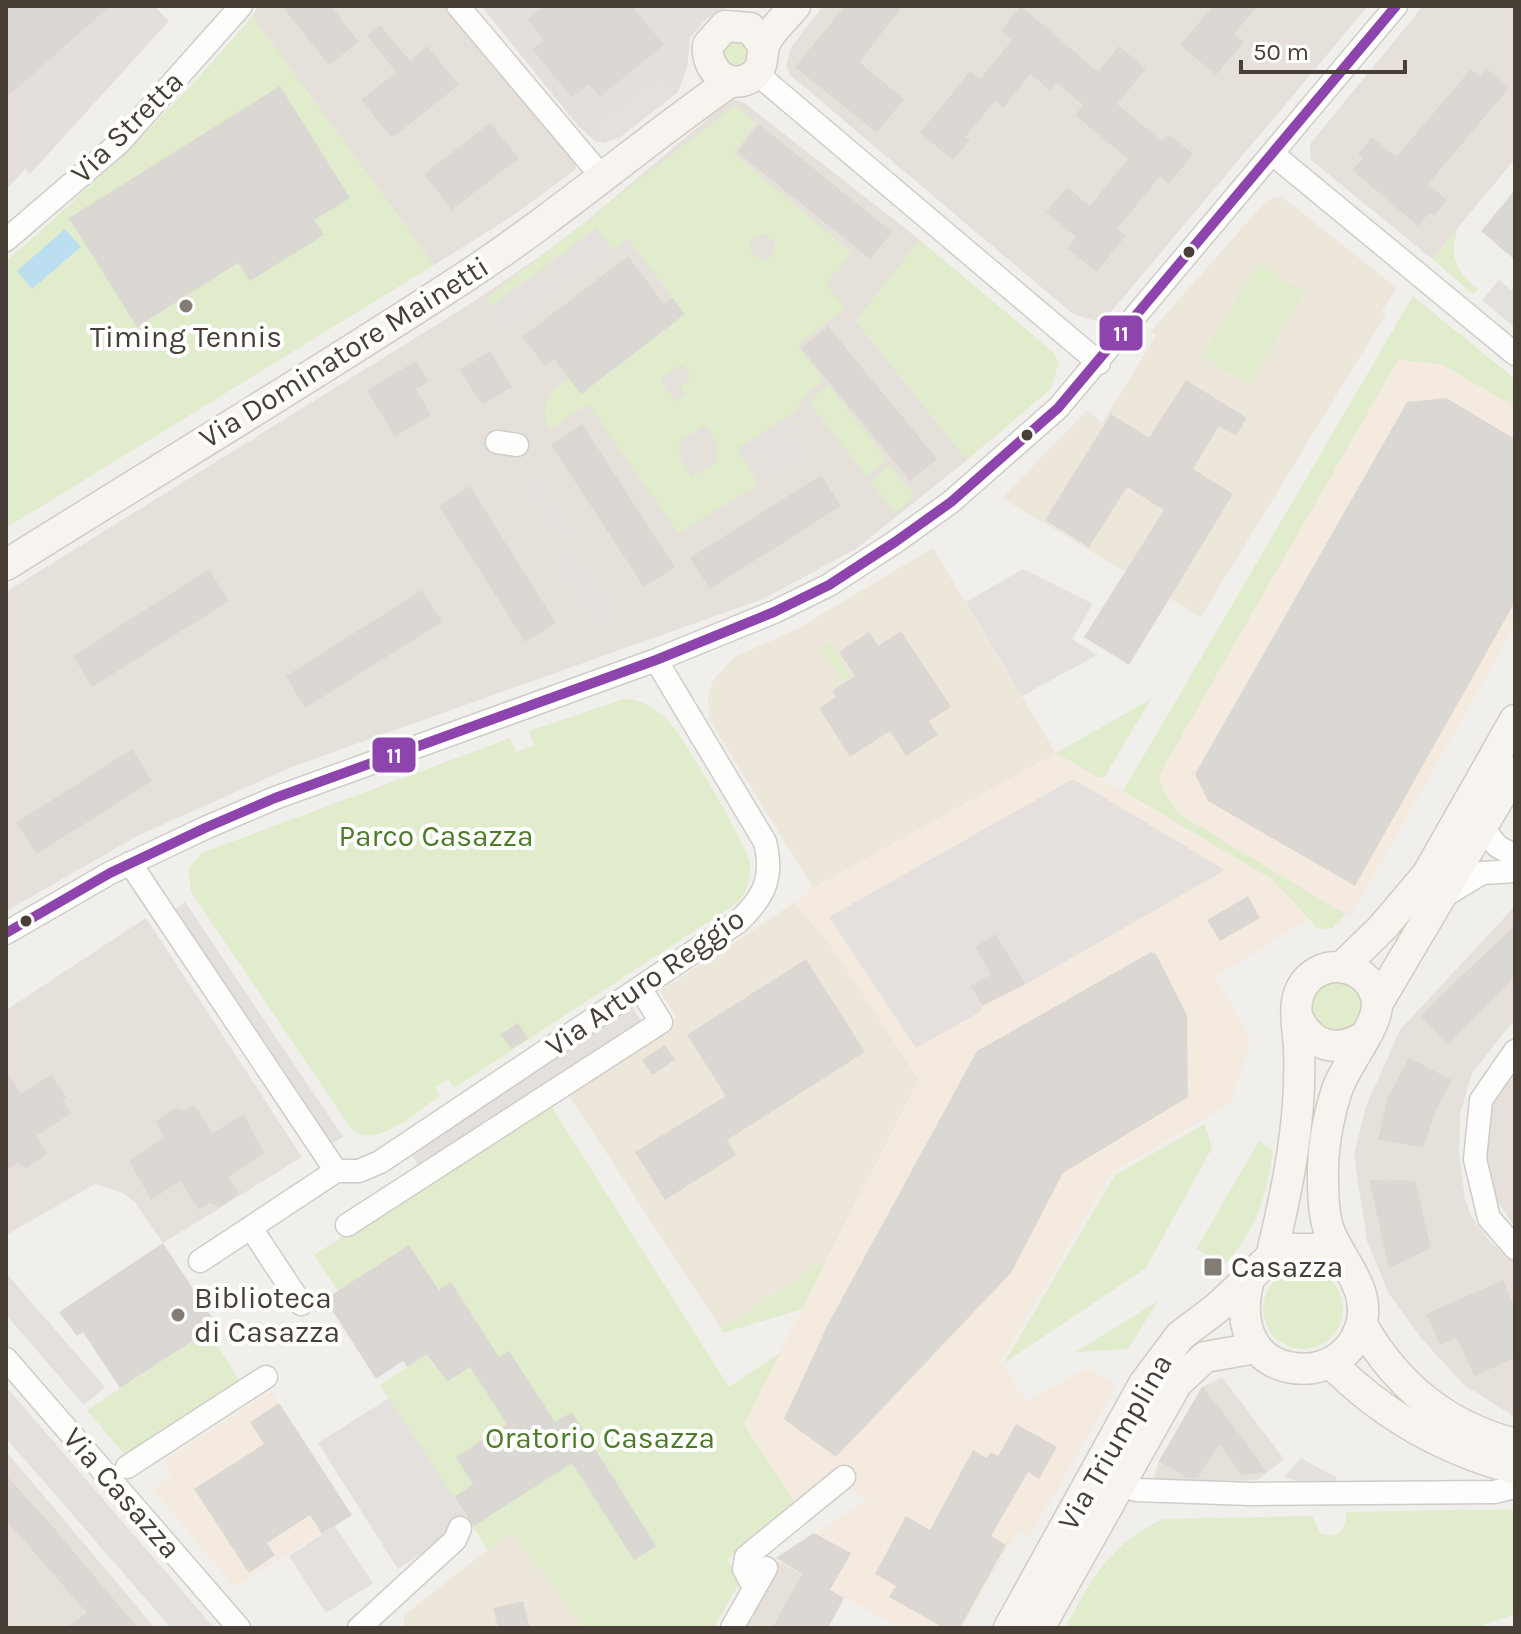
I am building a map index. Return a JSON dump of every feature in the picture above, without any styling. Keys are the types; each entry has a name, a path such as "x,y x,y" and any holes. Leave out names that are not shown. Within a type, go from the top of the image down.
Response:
{"main road":[{"name":"Via Dominatore Mainetti","path":"740,66 712,37 725,26 742,25 776,6"},
{"name":"Via Dominatore Mainetti","path":"6,565 467,275 603,178 670,124 740,66 795,6"},
{"path":"740,66 756,32 742,25"},
{"path":"1271,1257 1296,1142 1300,1077 1296,1005 1306,980 1316,971 1343,966 1382,928 1427,875 1515,720"},
{"path":"1249,1280 1242,1303 1245,1327 1256,1348 1283,1366 1316,1369 1331,1363 1355,1340 1362,1325 1363,1297 1329,1231 1323,1179 1326,1140 1337,1088 1362,1038 1371,1028 1377,1004 1444,896 1515,771"},
{"path":"1343,966 1367,979 1377,1004"},
{"path":"1298,1018 1304,1030 1325,1045 1350,1045 1362,1038"},
{"path":"1271,1257 1292,1249 1315,1249 1335,1257 1352,1273"},
{"name":"Via Triumplina","path":"1009,1628 1156,1364 1180,1336 1249,1280 1271,1257"},
{"path":"1362,1325 1390,1368 1415,1394 1445,1417 1515,1444"},
{"name":"Via Triumplina","path":"1039,1628 1177,1383 1195,1363 1205,1357 1256,1348"},
{"path":"1331,1363 1361,1393 1434,1440 1515,1469"}],"street":[{"name":"Via Stretta","path":"6,240 119,143 241,6"},
{"path":"458,6 603,178"},
{"path":"6,933 130,863 275,798 656,660 774,612 829,585 895,542 1012,451 1099,363 1396,6"},
{"path":"740,66 1099,363"},
{"path":"1274,155 1515,354"},
{"name":"Via Arturo Reggio","path":"200,1261 336,1171 359,1171 380,1162 738,922 756,904 768,884 770,863 765,842 656,660"},
{"path":"1483,828 1497,846 1515,856"},
{"path":"130,863 336,1171"},
{"path":"1444,896 1482,873 1515,871"},
{"path":"347,1225 661,1022 643,993"},
{"path":"1515,1051 1481,1100 1475,1159 1489,1218 1515,1248"},
{"path":"251,1228 301,1304"},
{"name":"Via Casazza","path":"6,1359 239,1628"},
{"path":"127,1467 266,1377"},
{"path":"754,1588 744,1569 746,1557 844,1477"},
{"name":"Via Triumplina","path":"1120,1483 1136,1490 1251,1494 1494,1492 1515,1487"},
{"path":"359,1628 455,1540 460,1528"},
{"path":"732,1628 766,1568"}],"shaded area":[{"path":"6,6 154,6 169,21 30,174 25,169 6,190"},
{"path":"259,6 444,6 576,164 576,169 511,217 434,265 252,16"},
{"path":"481,6 729,6 706,19 690,38 687,69 678,92 620,137 603,143 595,141 579,127"},
{"path":"823,6 1368,6 1105,319 1099,322 1073,314 790,75 786,67 791,47"},
{"path":"1423,6 1515,6 1515,159 1432,259 1311,160 1310,154 1310,144"},
{"path":"663,75 671,97 620,137 600,142 596,126"},
{"path":"731,99 743,102 920,240 856,321 967,460 856,549 763,599 294,766 139,835 6,911 6,592 475,301 569,236"},
{"path":"1281,196 1397,288 1382,311 1386,314 1201,617 1002,498 1087,410 1102,423 1156,336 1151,331 1267,200"},
{"path":"596,228 613,250 564,287 549,265"},
{"path":"542,270 558,292 508,328 492,306"},
{"path":"1499,280 1511,290 1515,287 1515,328 1482,300"},
{"path":"1398,360 1441,364 1515,407 1515,626 1350,917 1181,815 1163,791 1159,775"},
{"path":"784,419 793,433 745,462 737,449"},
{"path":"797,440 806,454 759,484 750,470"},
{"path":"529,472 572,538 565,542 522,476"},
{"path":"568,548 610,614 595,623 553,558"},
{"path":"933,548 1056,753 813,888 709,719 708,693 714,679 735,657 799,628","holes":["829,643 851,675 843,681 821,648"]},
{"path":"1023,569 1093,604 1072,639 1097,655 1022,696 966,602"},
{"path":"1056,753 1273,880 1308,919 1215,977 1251,1039 1230,1104 1112,1172 1001,1361 1026,1402 1087,1368 1117,1385 1030,1536 1018,1530 963,1628 900,1628 778,1561 783,1554 869,1499 830,1481 795,1503 743,1424 919,1081 828,942 794,903 813,888"},
{"path":"1073,779 1225,870 1026,984 997,935 976,946 991,974 970,986 983,1010 916,1048 829,917"},
{"path":"185,902 343,1137 331,1144 174,910"},
{"path":"794,903 828,942 919,1080 827,1259 721,1329 566,1091 677,1018 660,991"},
{"path":"1515,906 1515,1019 1472,1073 1460,1114 1459,1153 1465,1199 1471,1216 1491,1243 1515,1263 1515,1417 1464,1385 1422,1339 1389,1294 1367,1241 1354,1155 1366,1106 1400,1030"},
{"path":"146,918 302,1157 163,1243 135,1202 123,1193 95,1184 6,1235 6,1010"},
{"path":"633,1008 644,1025 422,1171 411,1154"},
{"path":"1515,1065 1515,1227 1495,1197 1487,1155 1490,1107 1496,1089"},
{"path":"6,1273 105,1387 84,1405 6,1315"},
{"path":"1222,1377 1284,1459 1258,1480 1152,1483 1159,1461 1202,1387"},
{"path":"6,1387 214,1628 171,1628 6,1438"},
{"path":"271,1391 352,1515 234,1587 153,1489 172,1475 163,1462"},
{"path":"389,1398 473,1527 463,1533 460,1528 398,1569 318,1443"},
{"path":"6,1451 155,1628 6,1628"},
{"path":"1301,1458 1337,1478 1327,1491 1284,1477"},
{"path":"335,1526 373,1583 326,1613 289,1556"},
{"path":"512,1531 585,1628 405,1628 403,1616"},
{"path":"778,1561 844,1598 828,1628 744,1628"}],"green space":[{"name":"Timing Tennis","path":"252,16 434,265 6,528 6,261 134,144"},
{"path":"742,38 751,56 742,68 727,66 721,47 724,43"},
{"path":"735,105 756,123 733,153 852,253 826,284 845,308 797,346 824,380 807,393 794,413 737,449 759,484 678,533 588,404 549,430 546,421 547,400 562,383 569,378 582,394 685,314 628,239 613,250 596,229 492,306 487,298","holes":["766,234 774,241 775,248 771,256 762,260 752,254 749,246 755,236","682,364 691,378 680,386 686,395 675,402 660,379","705,425 719,448 714,452 719,460 692,477 677,453 682,450 678,442"]},
{"path":"1458,228 1454,255 1459,269 1478,289 1473,294 1432,259"},
{"path":"920,240 1053,352 1059,362 1051,389 967,460 856,321"},
{"path":"1258,264 1305,292 1249,384 1202,356"},
{"path":"1413,296 1515,379 1515,407 1441,364 1398,360 1159,775 1163,791 1181,815 1345,914 1333,928 1318,929 1273,880 1123,791"},
{"path":"828,385 887,460 866,476 809,402"},
{"path":"890,465 915,496 895,513 870,481"},
{"path":"830,642 852,676 843,681 821,648"},
{"name":"Parco Casazza","path":"624,699 644,703 662,714 679,734 702,771 750,863 749,880 743,894 737,903 454,1088 448,1079 435,1087 440,1096 398,1126 374,1135 363,1135 352,1130 191,892 188,868 202,853 510,738 516,752 534,745 529,731"},
{"path":"1151,699 1105,776 1099,778 1056,753"},
{"path":"1337,982 1355,989 1362,1007 1355,1025 1337,1032 1319,1025 1312,1007 1319,989"},
{"name":"Oratorio Casazza","path":"549,1103 729,1387 780,1353 744,1424 795,1503 826,1487 727,1559 740,1582 714,1628 585,1628 512,1532 488,1550 380,1385 426,1355 435,1368 439,1366 451,1283 439,1290 409,1245 338,1291 314,1255"},
{"path":"1205,1124 1212,1148 1146,1268 1004,1363 1115,1175"},
{"path":"1259,1141 1273,1151 1263,1198 1252,1226 1224,1265 1196,1249"},
{"path":"827,1259 802,1309 723,1333 721,1329"},
{"path":"1303,1269 1318,1272 1331,1281 1340,1294 1343,1309 1340,1324 1331,1337 1318,1346 1303,1349 1288,1346 1275,1337 1266,1324 1263,1309 1266,1294 1275,1281 1288,1272"},
{"path":"1158,1301 1128,1349 1075,1352"},
{"path":"208,1331 241,1383 127,1458 87,1410"},
{"path":"1515,1509 1515,1614 1476,1628 1065,1628 1104,1564 1129,1539 1163,1519 1312,1516 1321,1534 1333,1535 1341,1532 1346,1512"}],"water":[{"path":"65,229 81,247 32,289 17,271"}],"building":[{"path":"6,6 110,6 6,98"},
{"path":"282,6 331,6 359,42 329,65"},
{"path":"544,6 632,6 664,45 600,97 589,84 572,98 532,49 544,40 527,19"},
{"path":"845,6 903,6 859,62 904,99 877,133 795,67"},
{"path":"1021,6 1098,72 1119,46 1146,69 1117,104 1162,141 1168,134 1193,154 1169,184 1160,176 1117,229 1126,236 1096,272 1067,248 1076,237 1046,212 1067,187 1090,206 1128,159 1075,115 1083,105 1057,83 1051,91 1030,74 1003,108 995,101 965,137 970,140 953,160 920,133 970,71 980,79 1012,40 1001,31"},
{"path":"1213,6 1258,6 1234,34 1244,42 1216,75 1180,45"},
{"path":"380,25 410,61 427,46 459,85 392,138 361,100 396,72 367,36"},
{"path":"1486,68 1509,88 1428,184 1447,200 1434,216 1429,213 1418,226 1352,170 1363,158 1358,154 1372,137 1396,157 1471,69 1480,77"},
{"path":"280,86 350,198 314,220 324,235 250,281 238,263 137,327 69,218"},
{"path":"490,123 519,158 452,210 424,174"},
{"path":"759,124 892,232 870,259 737,152"},
{"path":"1515,190 1515,260 1481,231"},
{"path":"628,256 664,304 673,298 685,314 581,394 554,359 545,366 522,337"},
{"path":"828,326 937,459 910,481 801,348"},
{"path":"490,351 512,387 482,405 460,370"},
{"path":"416,361 429,382 416,389 431,415 395,437 367,390"},
{"path":"1186,380 1247,418 1236,436 1219,426 1193,469 1233,494 1129,665 1084,637 1164,510 1127,487 1089,547 1045,520 1111,414 1149,438"},
{"path":"1446,398 1515,439 1515,602 1355,886 1208,801 1195,774 1407,402"},
{"path":"582,424 675,567 644,587 551,445"},
{"path":"821,475 841,506 710,589 690,558"},
{"path":"470,486 556,623 525,642 439,506"},
{"path":"209,569 229,601 92,687 73,656"},
{"path":"422,590 442,622 305,708 286,676"},
{"path":"901,631 951,707 929,721 938,735 906,756 890,731 850,757 819,708 836,697 832,691 855,676 839,652 869,632 878,646"},
{"path":"132,749 152,781 37,854 16,823"},
{"path":"1248,896 1260,918 1220,941 1207,920"},
{"path":"1515,925 1515,976 1449,1044 1420,1016"},
{"path":"996,934 1026,984 982,1006 970,986 991,974 975,947"},
{"path":"1151,952 1156,954 1187,1015 1188,1097 1063,1173 1011,1273 836,1457 784,1419 828,1324 977,1051"},
{"path":"806,959 865,1052 727,1140 736,1155 665,1200 635,1152 726,1096 687,1035"},
{"path":"518,1023 528,1039 511,1049 501,1034"},
{"path":"665,1045 675,1060 652,1075 642,1060"},
{"path":"1409,1058 1452,1080 1436,1110 1423,1148 1378,1139 1388,1097"},
{"path":"6,1071 21,1094 51,1075 67,1098 63,1100 71,1113 36,1136 47,1154 27,1168 17,1163 6,1171"},
{"path":"194,1105 213,1133 243,1114 264,1153 228,1177 239,1194 219,1207 210,1203 199,1210 180,1181 151,1200 129,1161 165,1137 155,1122 175,1108 185,1111"},
{"path":"1369,1180 1415,1181 1431,1248 1389,1268"},
{"path":"163,1243 217,1325 120,1388 83,1332 77,1336 59,1312"},
{"path":"409,1245 439,1290 451,1282 499,1357 509,1351 555,1422 572,1412 656,1546 634,1560 572,1463 474,1526 454,1497 473,1484 456,1457 507,1424 470,1367 448,1381 426,1355 407,1367 403,1361 376,1379 325,1299"},
{"path":"1503,1280 1515,1308 1515,1358 1474,1376 1457,1338 1440,1345 1426,1314"},
{"path":"1202,1387 1267,1472 1241,1475 1219,1444 1198,1478 1187,1478 1159,1461"},
{"path":"279,1403 352,1515 322,1534 310,1515 267,1543 275,1555 249,1573 194,1489 264,1444 250,1422"},
{"path":"1016,1424 1057,1447 1039,1479 1028,1472 991,1536 1006,1545 960,1628 944,1628 889,1597 896,1586 875,1574 906,1516 930,1530 973,1450 987,1458 991,1452 998,1456"},
{"path":"6,1475 138,1628 66,1628 87,1613 6,1520"},
{"path":"814,1533 851,1553 830,1590 844,1598 828,1628 772,1628 802,1574 776,1558"},
{"path":"523,1601 530,1628 498,1628 493,1608"}],"transit line":[{"name":"11","path":"6,933 110,873 205,828 275,798 656,660 774,612 829,585 895,542 951,502 1058,408 1396,6"}],"place":[{"name":"Timing Tennis","path":"186,306"},
{"name":"Casazza","path":"1213,1267"},
{"name":"Biblioteca di Casazza","path":"178,1315"}]}
